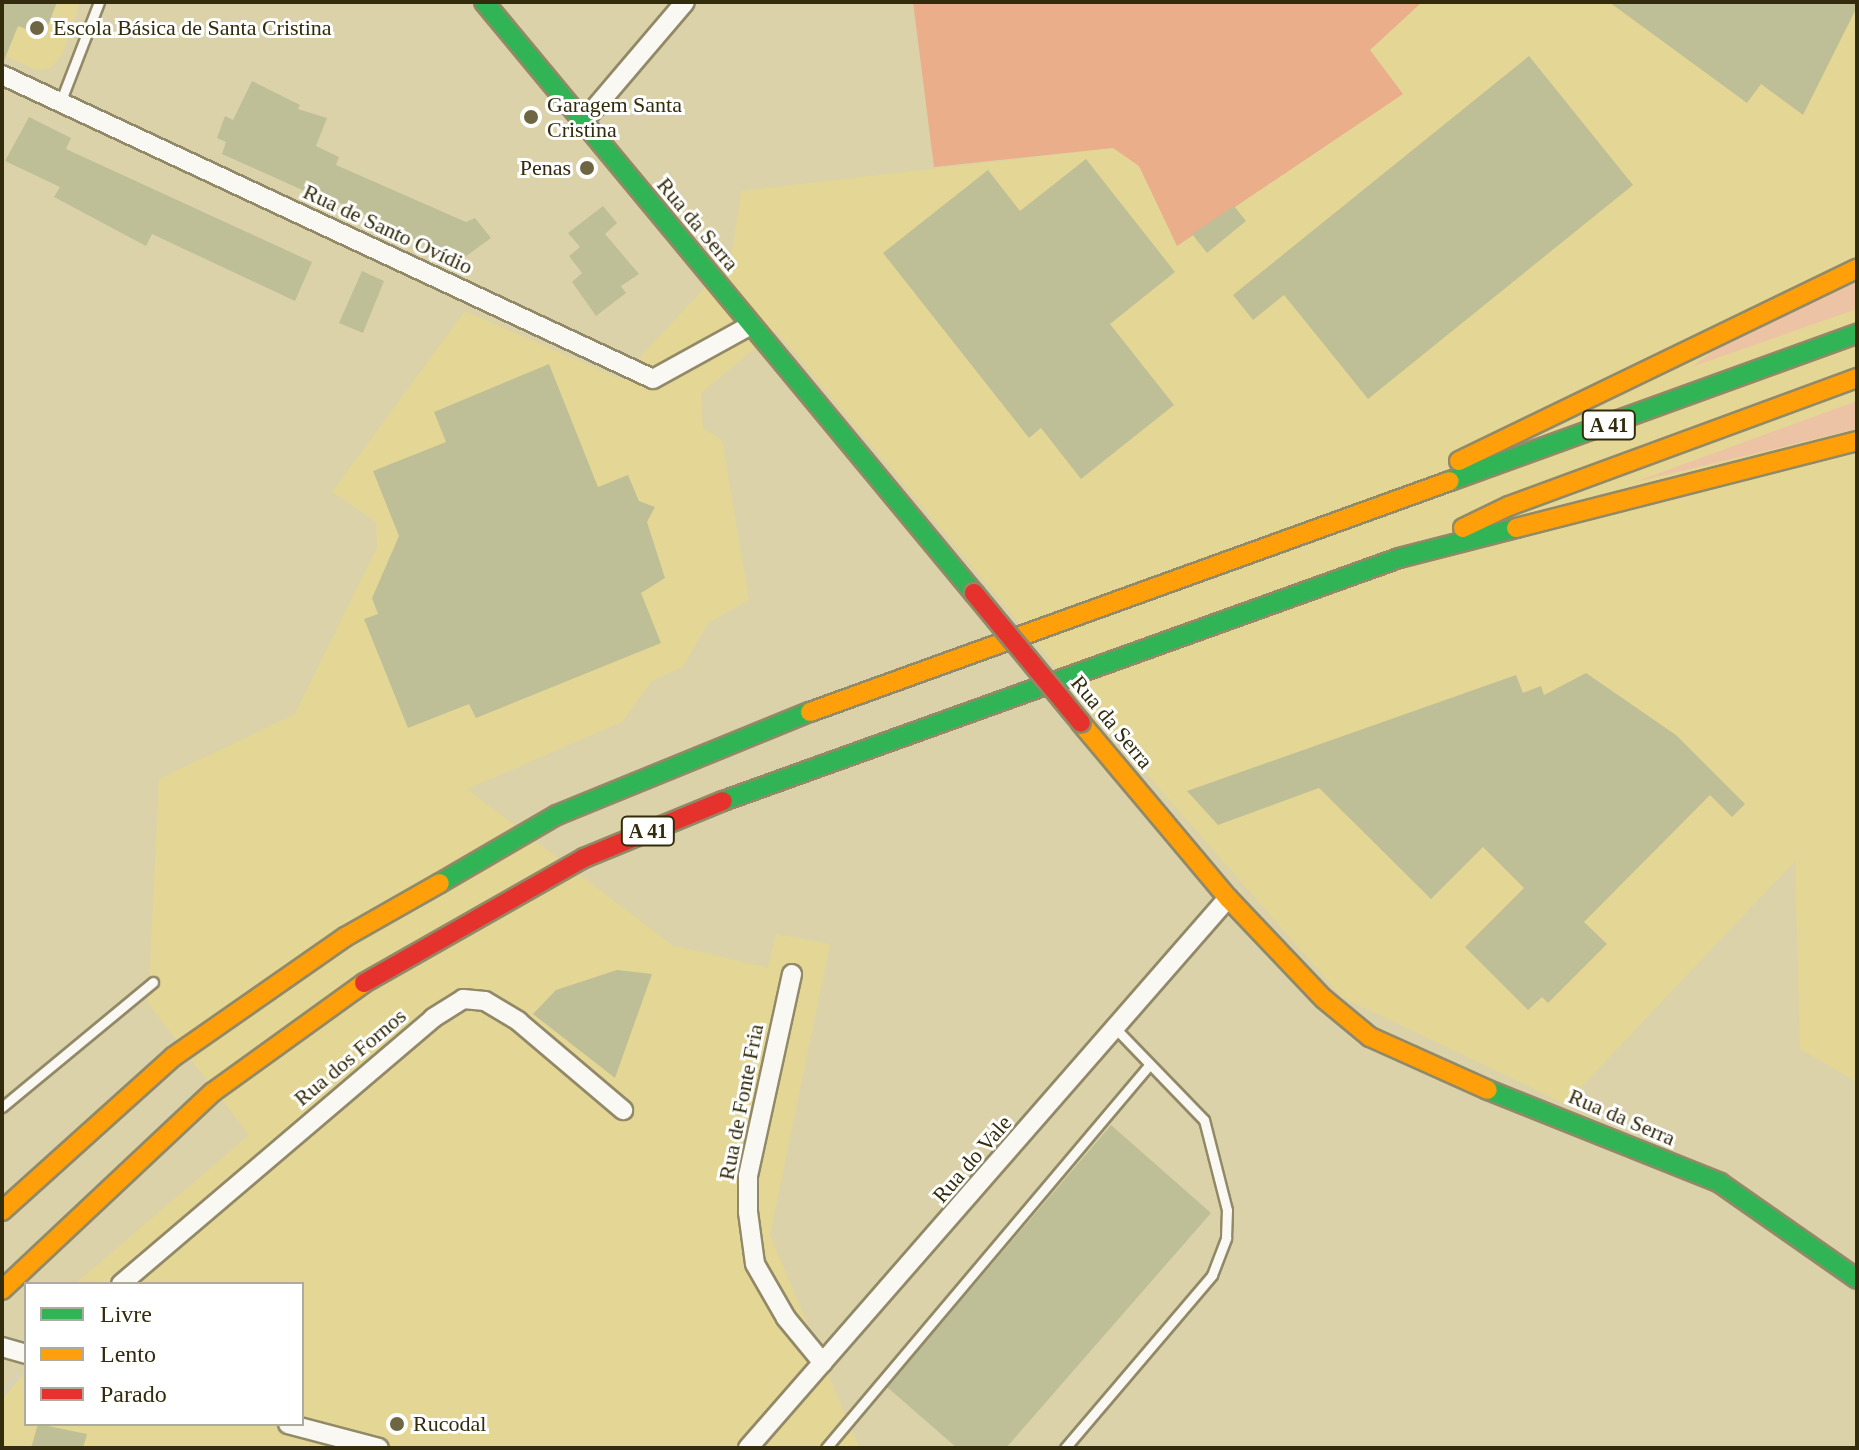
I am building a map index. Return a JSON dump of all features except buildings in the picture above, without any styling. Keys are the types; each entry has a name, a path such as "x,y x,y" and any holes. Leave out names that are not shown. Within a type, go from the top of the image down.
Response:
{"main road":[{"name":"Rua da Serra","path":"484,2 1228,898 1324,999 1370,1037 1427,1066 1720,1183 1857,1279"},
{"path":"1359,509 1857,269"},
{"name":"A 41","path":"2,1211 173,1057 345,937 557,815 769,727 1359,509 1502,465 1857,334"},
{"name":"A 41","path":"2,1290 213,1092 373,977 584,858 778,779 1399,558 1509,506 1857,378"},
{"path":"1399,558 1857,441"}],"street":[{"path":"583,122 685,2"},
{"name":"Rua de Santo Ovídio","path":"2,75 653,379 751,325"},
{"name":"Rua do Vale","path":"748,1448 1117,1030 1228,898"},
{"name":"Rua de Fonte Fria","path":"792,974 748,1176 748,1212 755,1264 786,1318 823,1363"},
{"name":"Rua dos Fornos","path":"123,1282 433,1018 463,999 485,1001 518,1021 623,1110"},
{"path":"2,1347 24,1353"},
{"path":"296,1426 379,1448"}],"lane":[{"path":"60,103 99,2"},
{"path":"2,1107 153,982"},
{"path":"1065,1448 1212,1275 1226,1238 1227,1210 1211,1135 1204,1120 1117,1030"},
{"path":"826,1448 1150,1064"}],"path":[{"path":"2,1395 24,1367"}],"shaded area":[{"name":"Escola Básica de Santa Cristina","path":"2,2 80,2 62,55 51,68 36,70 2,54"},
{"path":"913,2 1422,2 1370,50 1403,94 1177,246 1139,166 1113,148 934,167"},
{"path":"1422,2 1857,2 1857,1082 1800,1049 1795,861 1565,1104 1342,997 1108,730 776,331 701,393 703,428 722,440 749,600 708,623 683,667 652,681 622,722 467,789 672,945 768,968 776,934 830,944 770,1235 859,1448 2,1448 2,1400 24,1372 24,1426 304,1426 304,1282 77,1282 249,1135 148,1003 159,779 295,714 377,547 376,522 332,492 465,311 620,379 731,259 741,191 1113,148 1139,166 1177,245 1402,93 1370,50"},
{"path":"1857,279 1857,309 1691,367 1739,334"},
{"path":"1857,401 1857,429 1635,482"}],"traffic: fast":[{"path":"484,2 974,593"},
{"path":"1450,481 1857,334"},
{"path":"723,801 1399,558 1516,528"},
{"path":"440,883 557,815 810,712"},
{"path":"1488,1090 1720,1183 1857,1279"}],"traffic: slow":[{"path":"1459,461 1857,269"},
{"path":"1463,528 1509,506 1857,378"},
{"path":"1516,528 1857,441"},
{"path":"810,712 1450,481"},
{"path":"1081,723 1228,898 1324,999 1370,1037 1488,1090"},
{"path":"2,1211 173,1057 345,937 440,883"},
{"path":"2,1290 213,1092 364,983"}],"traffic: jam":[{"path":"974,593 1081,723"},
{"path":"364,983 584,858 723,801"}],"place":[{"name":"Escola Básica de Santa Cristina","path":"37,28"},
{"name":"Garagem Santa Cristina","path":"531,117"},
{"name":"Penas","path":"587,168"},
{"name":"Rucodal","path":"397,1424"}]}
